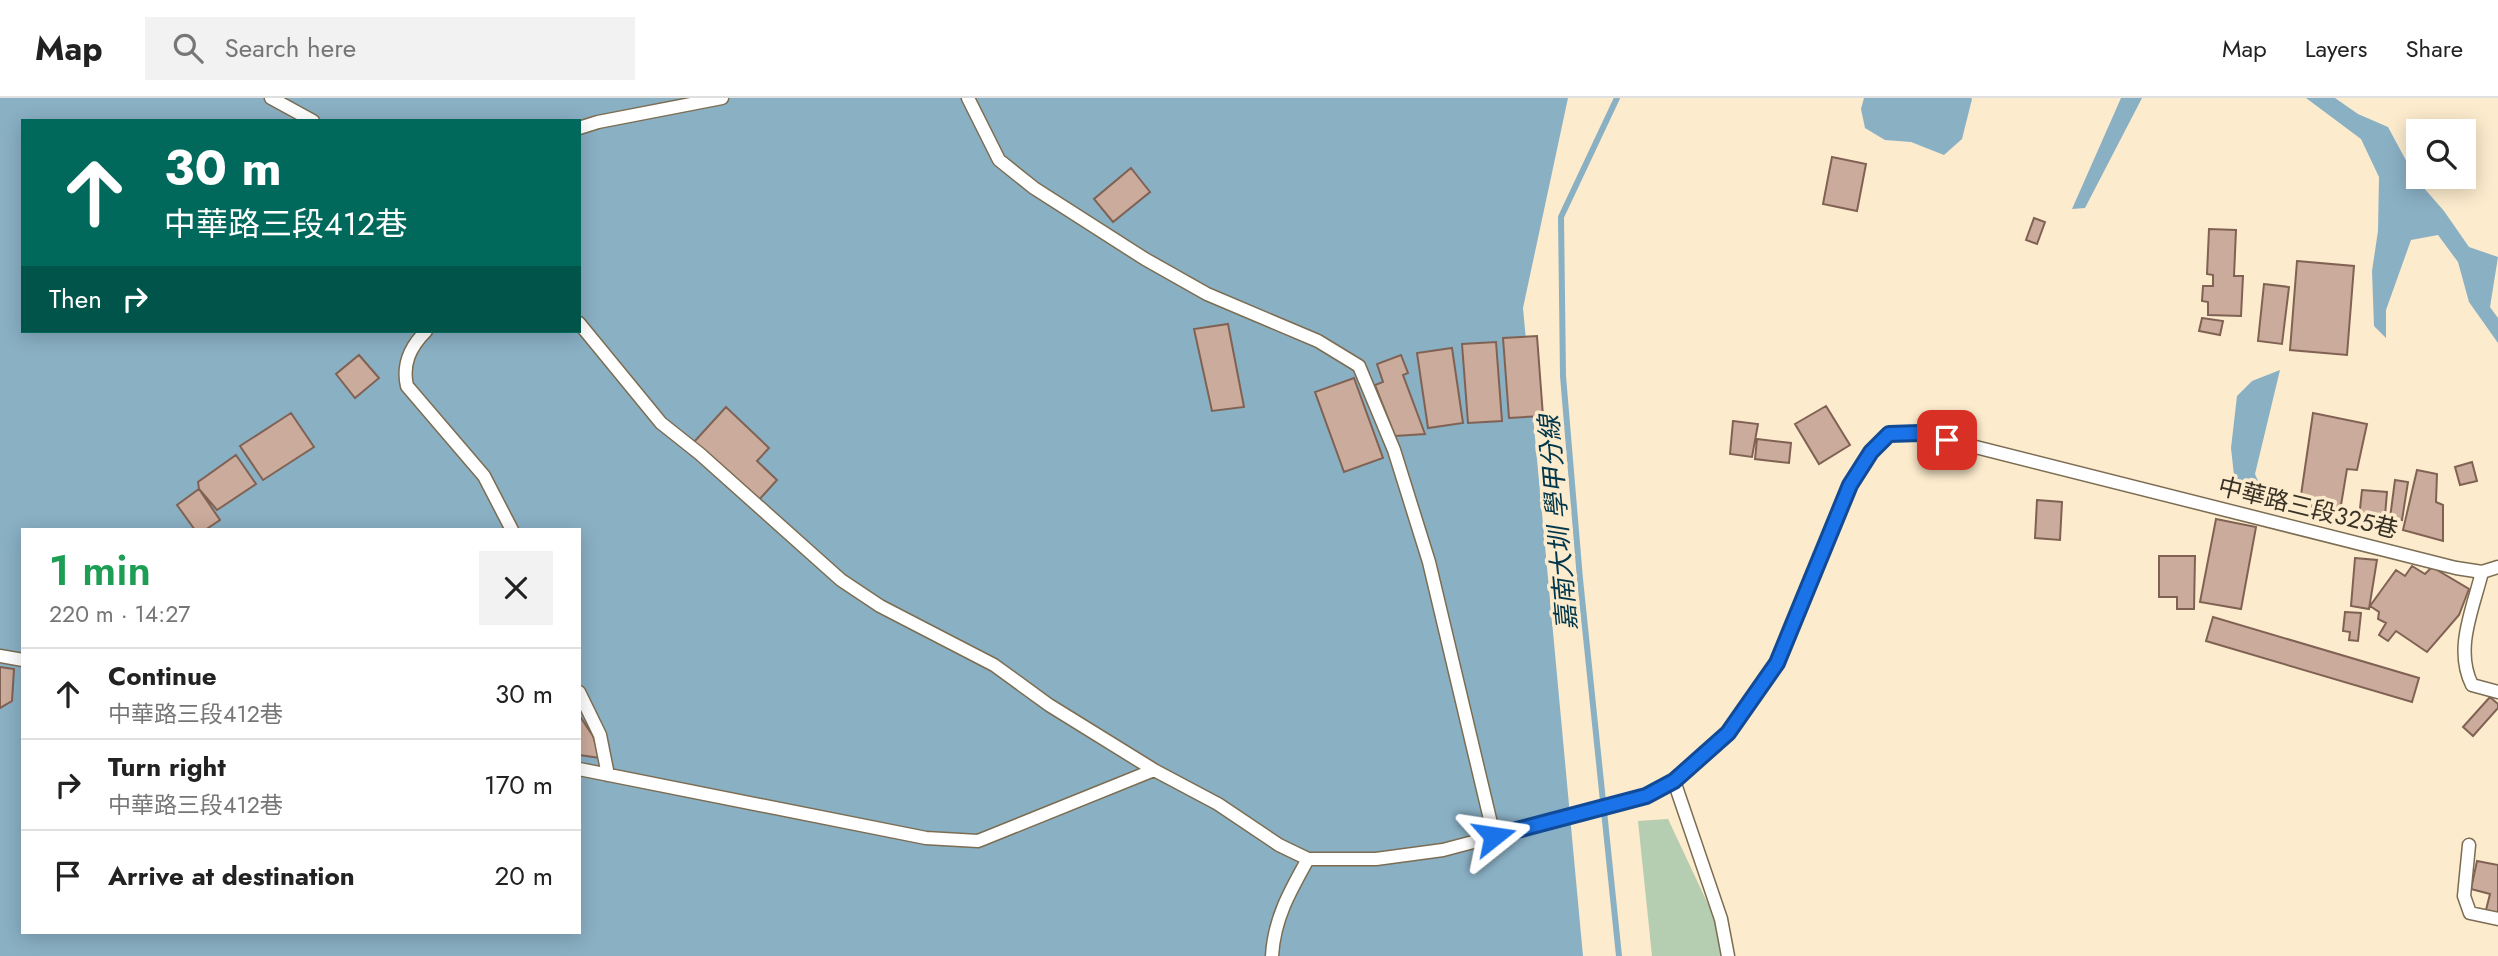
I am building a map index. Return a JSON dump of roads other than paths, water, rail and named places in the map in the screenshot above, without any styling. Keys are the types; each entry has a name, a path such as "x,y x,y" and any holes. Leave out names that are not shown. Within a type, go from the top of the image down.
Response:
{"lane":[{"path":"271,98 309,119"},
{"path":"581,127 722,98"},
{"path":"968,98 999,160 1034,188 1145,260 1207,294 1318,341 1359,366 1394,450 1429,562 1494,836"},
{"path":"581,325 661,423 700,454 841,580 880,606 994,665 1049,705 1154,770 1218,804 1279,845 1308,859 1376,859 1443,850 1646,796 1674,781 1721,919 1728,956"},
{"path":"423,333 414,343 403,371 407,386 484,476 511,528"},
{"name":"中華路三段325巷","path":"1674,781 1728,733 1777,663 1850,485 1871,452 1889,434 1920,433 2456,568 2482,572 2498,567"},
{"path":"2482,572 2464,642 2465,671 2472,685 2498,692"},
{"path":"0,656 21,660"},
{"path":"581,696 600,735 608,775"},
{"path":"581,769 926,838 978,841 1154,770"},
{"path":"2469,845 2464,897 2470,912 2498,919"},
{"path":"1272,956 1273,934 1282,905 1308,859"}],"water":[{"path":"0,98 1568,98 1523,308 1583,956 0,956"},
{"path":"1864,98 1972,99 1962,139 1944,155 1911,142 1885,140 1865,128 1861,109"},
{"path":"2121,98 2142,98 2085,208 2072,209"},
{"path":"2306,98 2335,98 2358,114 2388,127 2406,160 2406,189 2425,189 2469,247 2498,257 2490,307 2498,318 2498,343 2469,302 2458,262 2438,235 2411,240 2386,310 2386,338 2374,326 2372,271 2378,231 2379,177 2361,139"},
{"path":"2280,370 2255,474 2265,497 2236,494 2231,448 2237,396 2252,381"}],"waterway":[{"name":"嘉南大圳 學甲分線","path":"1617,98 1561,217 1563,376 1580,579 1619,956"}]}
